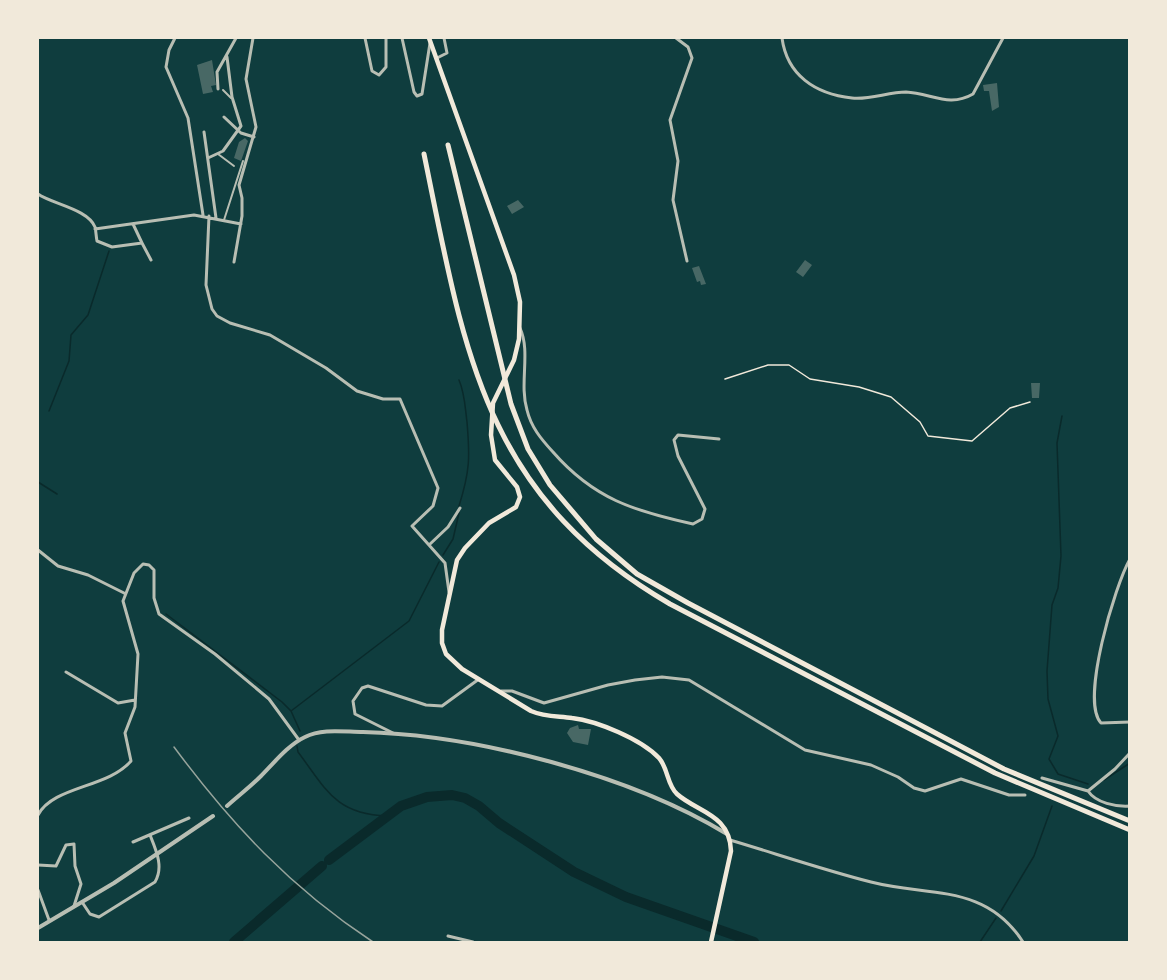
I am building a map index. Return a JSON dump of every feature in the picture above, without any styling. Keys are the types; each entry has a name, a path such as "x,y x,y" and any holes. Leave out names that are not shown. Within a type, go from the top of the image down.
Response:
{"highway":[{"path":"448,145 511,404 523,439 550,485 596,538 638,574 679,599 970,752 1045,787 1130,821"},
{"path":"424,154 450,280 477,380 499,429 520,465 564,523 601,557 640,586 995,773 1042,795 1130,830"}],"main road":[{"path":"429,39 514,275 520,302 520,326 514,360 493,403 491,427 495,460 517,487 519,502 516,507 489,523 457,560 441,630 442,643 453,662 479,680 540,715 585,720 603,726 650,751 663,762 675,792 707,811 730,840 731,851 711,942"}],"street":[{"path":"175,38 169,50 166,67 188,118 203,215"},
{"path":"218,89 217,72 236,38"},
{"path":"224,220 254,137 256,122 246,79 253,38"},
{"path":"365,38 372,71 379,75 386,67 386,38"},
{"path":"402,38 414,92 417,96 422,94 425,86 429,39"},
{"path":"437,58 447,53 444,38"},
{"path":"676,38 691,51 692,58 670,120 678,161 673,200 687,261"},
{"path":"782,38 787,59 801,79 826,92 853,98 915,93 947,102 973,94 1003,38"},
{"path":"208,158 218,154 238,131 241,118 232,97 227,57"},
{"path":"223,90 230,98 232,97"},
{"path":"224,117 238,131 254,137"},
{"path":"204,132 216,218"},
{"path":"218,154 234,166"},
{"path":"234,261 241,224 242,201 239,187 243,161"},
{"path":"38,194 55,204 71,207 91,222 97,241 107,246 142,243"},
{"path":"95,229 171,217 203,215 241,224"},
{"path":"209,216 206,285 212,309 217,316 270,335 326,368 357,391 383,399 400,399 438,488 434,506 412,526 445,562 449,593"},
{"path":"133,224 151,260"},
{"path":"520,326 525,340 522,386 527,411 537,434 586,485 640,512 693,524 702,519 705,509 678,456 674,440 678,435 719,439"},
{"path":"429,546 448,526 460,508"},
{"path":"38,550 57,566 88,575 124,593"},
{"path":"1130,559 1117,585 1102,638 1095,698 1098,721 1101,723 1130,722"},
{"path":"38,814 48,802 100,782 130,763 132,758 125,733 135,711 138,654 123,604 124,593 136,570 146,564 154,570 154,598 162,616 215,654 269,699 299,740"},
{"path":"66,672 118,703 135,700"},
{"path":"501,691 512,690 544,703 635,680 662,677 689,680 805,750 871,765 898,777 914,788 925,790 961,780 1009,795 1025,795"},
{"path":"394,733 355,714 352,701 362,688 368,686 426,705 442,706 479,680"},
{"path":"227,806 299,740 328,732 394,733 433,738 542,761 627,786 679,807 727,834"},
{"path":"1088,791 1115,769 1130,753"},
{"path":"1042,778 1088,791 1101,801 1130,806"},
{"path":"38,928 158,854 213,816"},
{"path":"133,842 189,818"},
{"path":"82,902 90,914 99,917 153,883 158,876 158,854 150,835"},
{"path":"730,840 888,886 960,895 995,912 1023,942"},
{"path":"38,865 56,866 66,845 74,844 75,866 81,884 74,906"},
{"path":"38,891 49,920"},
{"path":"448,936 473,942"}],"path":[{"path":"725,379 768,364 789,365 810,379 859,387 891,397 920,422 928,436 950,440 972,441 1010,408 1030,402"}],"building":[{"path":"212,60 216,85 211,86 213,92 203,94 197,65"},
{"path":"997,83 999,107 992,111 989,91 984,91 983,85"},
{"path":"245,138 248,141 241,161 234,158 239,142"},
{"path":"518,200 524,207 512,214 507,206"},
{"path":"805,260 812,265 803,277 796,272"},
{"path":"699,266 706,284 701,285 700,281 697,282 692,268"},
{"path":"1031,383 1040,383 1039,398 1032,398"},
{"path":"578,725 579,729 591,729 588,745 573,742 567,733 570,728"}],"waterway":[{"path":"49,411 69,361 71,335 88,315 109,251"},
{"path":"459,380 463,390 469,455 459,506"},
{"path":"1062,416 1057,443 1061,556 1058,588 1052,605 1047,671 1048,699 1058,736 1049,759 1058,774 1088,784"},
{"path":"38,482 57,494"},
{"path":"443,555 453,539 459,513"},
{"path":"291,711 409,621 439,562"},
{"path":"166,614 282,702 291,711 300,731"},
{"path":"297,746 298,752 325,788 343,805 369,814 387,816"},
{"path":"1104,780 1130,763"},
{"path":"329,860 401,806 427,797 452,795 465,798 479,806 499,823 574,872 626,897 754,942"},
{"path":"1001,911 1034,856 1052,806"},
{"path":"234,942 322,866"},
{"path":"980,942 996,918"}],"railway":[{"path":"174,747 218,803 264,854 315,900 373,942"}]}
